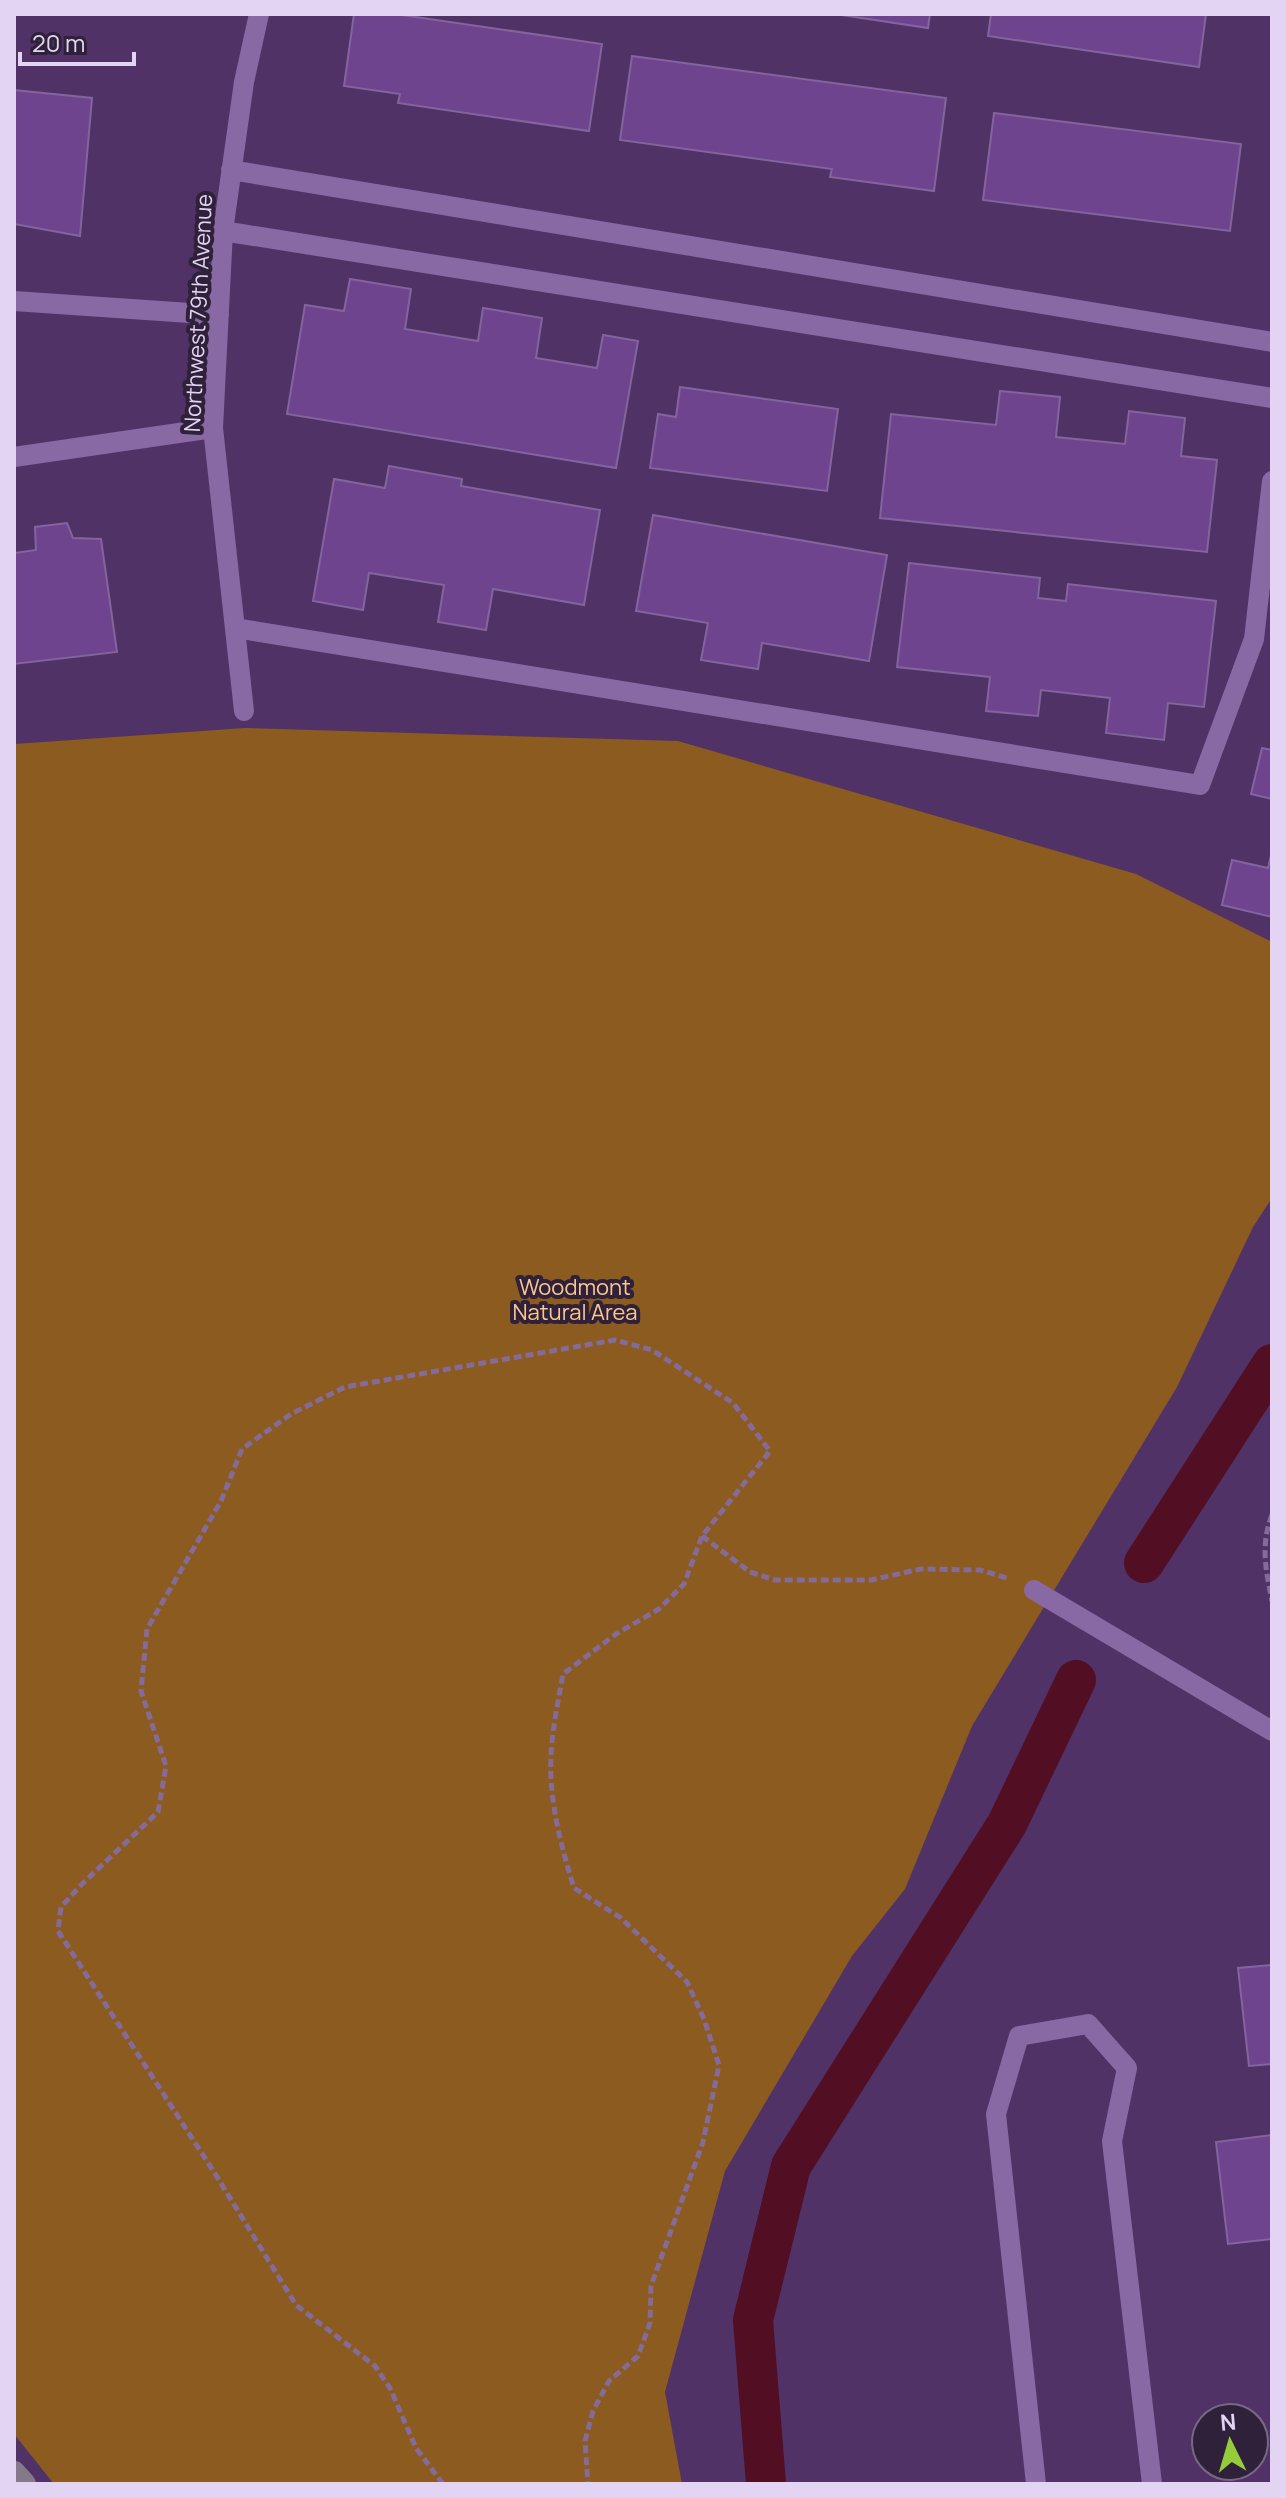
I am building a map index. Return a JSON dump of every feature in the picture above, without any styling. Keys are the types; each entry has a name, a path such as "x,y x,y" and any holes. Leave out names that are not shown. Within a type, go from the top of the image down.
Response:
{"street":[{"path":"14,2473 24,2484"}],"lane":[{"name":"Northwest 79th Avenue","path":"244,711 213,428 223,231 244,82 259,14"},
{"path":"231,170 1272,342"},
{"path":"223,231 1272,398"},
{"path":"14,301 219,315"},
{"path":"14,457 213,428"},
{"path":"235,628 1200,785 1254,639 1272,481"},
{"path":"1034,1590 1272,1731"},
{"path":"1036,2484 996,2114 1019,2036 1088,2024 1127,2068 1112,2141 1152,2484"}],"path":[{"path":"443,2484 416,2448 390,2388 375,2366 296,2305 58,1931 61,1907 158,1812 166,1766 141,1691 147,1629 221,1501 242,1449 291,1414 345,1387 615,1340 652,1350 733,1403 770,1451 702,1536 684,1584 659,1609 616,1634 563,1674 553,1727 551,1779 563,1853 574,1888 621,1918 687,1982 704,2019 719,2065 703,2142 651,2286 650,2323 638,2356 609,2381 593,2411 585,2441 588,2484"},
{"path":"1272,1515 1266,1531 1264,1562 1272,1601"},
{"path":"702,1536 750,1572 775,1580 871,1580 921,1569 980,1570 1022,1582 1034,1590"}],"green space":[{"name":"Woodmont Natural Area","path":"245,728 678,741 1136,874 1272,942 1272,1198 1253,1227 1177,1387 972,1726 905,1889 852,1956 725,2171 665,2392 682,2484 54,2484 14,2434 14,744"}],"building":[{"path":"354,14 395,14 602,44 589,131 398,103 400,94 344,86"},
{"path":"835,14 930,14 928,28"},
{"path":"991,14 1206,14 1199,67 988,36"},
{"path":"632,56 946,98 934,191 830,177 832,169 620,140"},
{"path":"14,90 92,98 80,236 14,224"},
{"path":"994,113 1241,144 1230,231 983,200"},
{"path":"350,279 411,289 405,329 478,341 483,308 542,318 536,358 597,368 603,335 638,341 616,468 287,414 305,305 344,311"},
{"path":"680,387 838,409 827,491 650,468 658,414 676,417"},
{"path":"1000,391 1060,397 1056,437 1125,444 1129,411 1185,418 1181,456 1217,460 1207,552 880,518 891,414 996,425"},
{"path":"389,466 462,479 461,486 600,510 584,605 493,589 486,630 438,622 444,585 369,573 363,610 313,601 334,479 385,488"},
{"path":"653,515 887,555 869,661 762,643 758,669 701,660 708,623 636,611"},
{"path":"67,523 73,538 101,539 117,652 14,664 14,553 36,550 35,527"},
{"path":"909,563 1040,578 1038,598 1066,601 1068,584 1216,601 1204,707 1168,703 1164,740 1106,733 1110,698 1041,690 1038,716 986,711 990,677 897,667"},
{"path":"1262,748 1272,750 1272,799 1251,794"},
{"path":"1272,851 1272,917 1222,905 1232,860 1268,868"},
{"path":"1272,1965 1272,2064 1249,2066 1238,1968"},
{"path":"1272,2135 1272,2239 1228,2244 1216,2142"}],"waterway":[{"path":"1144,1563 1272,1364"},
{"path":"766,2484 753,2320 791,2166 1007,1824 1076,1680"}]}
